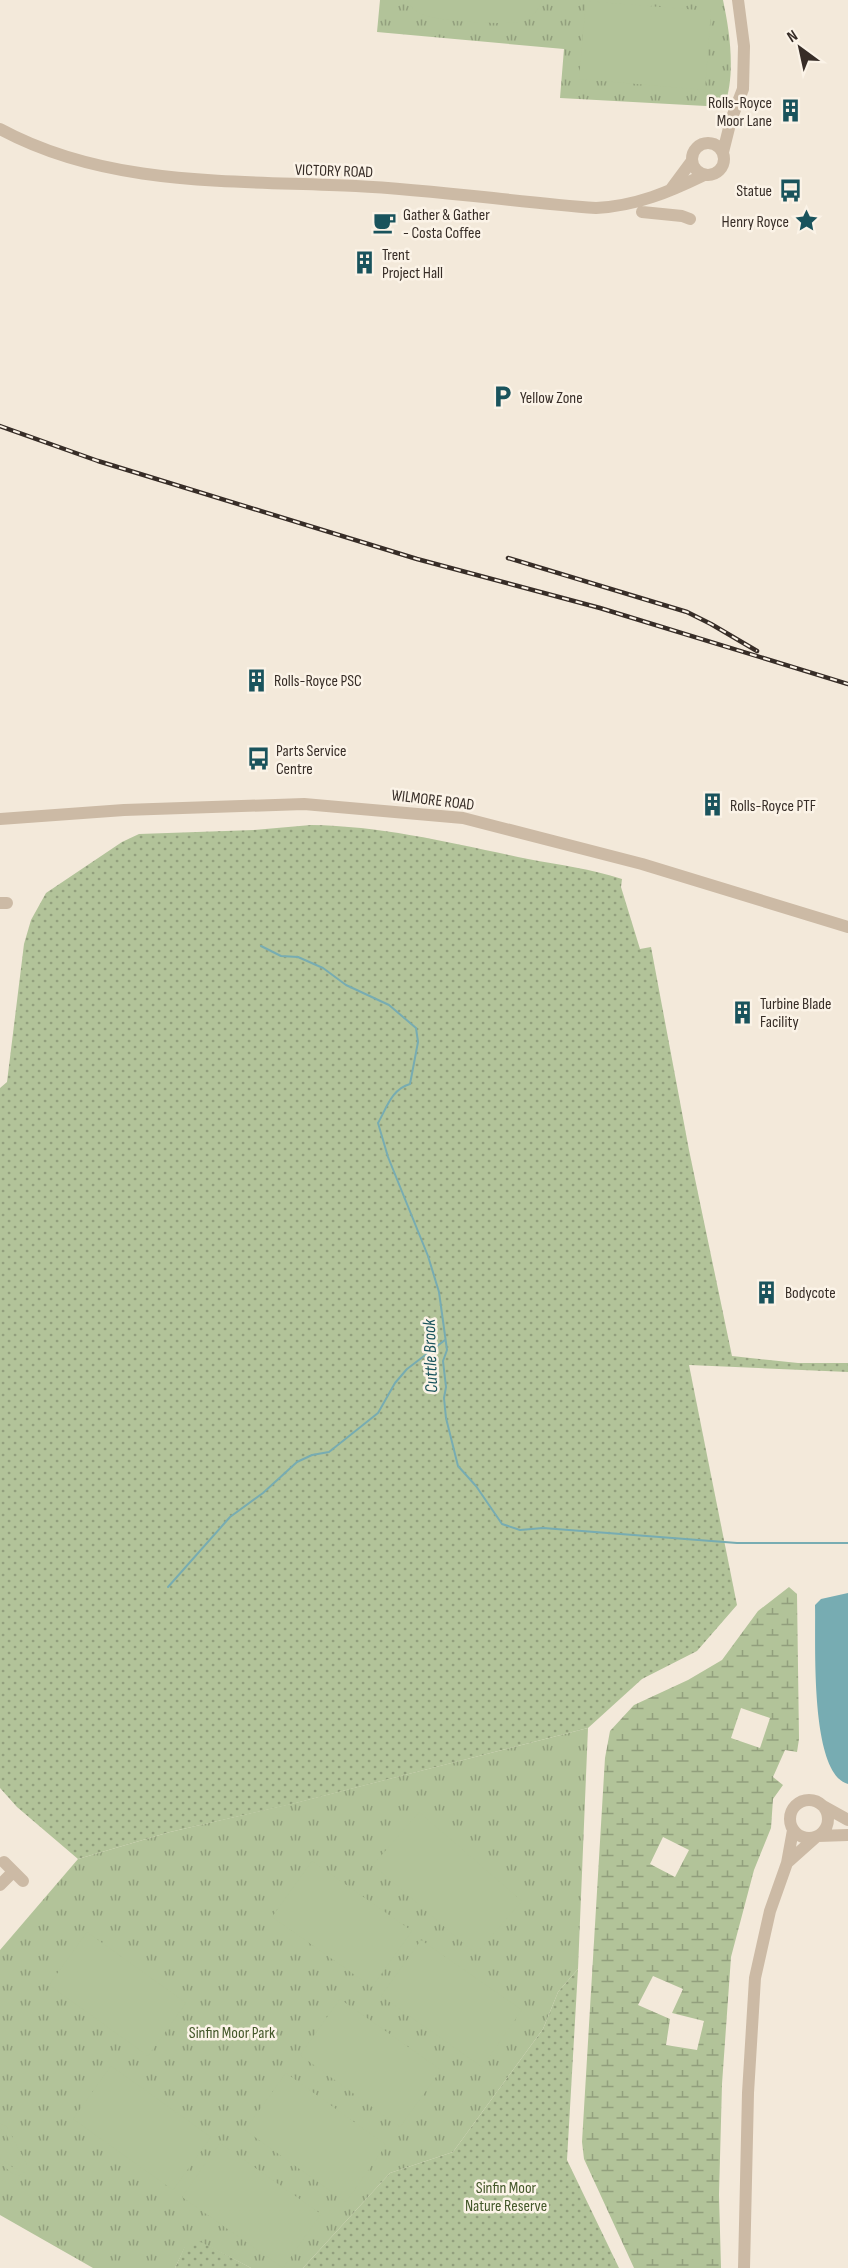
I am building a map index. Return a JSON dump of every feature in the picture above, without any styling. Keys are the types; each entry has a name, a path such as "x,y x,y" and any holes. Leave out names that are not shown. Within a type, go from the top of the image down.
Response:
{"street":[{"path":"731,120 706,143 695,149 691,162 696,171 705,175 713,174 721,169 731,120 743,89 742,23 738,0"},
{"name":"VICTORY ROAD","path":"0,129 60,155 140,174 202,181 358,186 596,208 617,207 644,201 705,175"},
{"path":"706,143 716,145 723,152"},
{"name":"VICTORY ROAD","path":"670,189 691,162"},
{"path":"642,212 690,219"},
{"name":"WILMORE ROAD","path":"0,819 124,810 304,804 463,818 642,864 848,927"},
{"path":"848,1820 808,1800 794,1806 789,1821 793,1830 806,1839 848,1835"},
{"path":"787,1863 817,1837 828,1824 828,1814 822,1805"},
{"path":"744,2268 749,2072 755,1978 770,1911 787,1863 793,1830"},
{"path":"0,1886 9,1867 23,1881"}],"green space":[{"path":"380,0 723,0 731,54 728,95 724,107 560,98 564,49 377,32"},
{"path":"406,0 542,0 535,12 524,21 490,23 431,17 416,11"},
{"path":"586,1 711,11 705,90 579,79"},
{"path":"311,825 366,829 420,837 622,879 621,887 640,949 651,947 689,1150 732,1356 798,1363 848,1363 848,1372 689,1365 737,1605 697,1651 642,1679 588,1728 292,1804 170,1832 78,1859 17,1807 0,1788 0,1088 7,1082 24,944 31,920 46,893 122,842 139,834 254,830"},
{"path":"789,1587 797,1594 799,1739 797,1752 785,1750 773,1777 783,1785 773,1799 771,1828 754,1870 731,1957 722,2084 719,2195 721,2268 634,2268 584,2159 582,2142 605,1758 610,1731 634,1705 688,1680 722,1660 758,1611","holes":["741,1708 770,1718 760,1748 731,1738","663,1837 689,1850 675,1877 650,1864","653,1976 683,1989 672,2013 704,2021 697,2050 666,2045 670,2019 638,2005"]},
{"name":"Sinfin Moor Park","path":"588,1728 578,1969 558,1992 543,2029 453,2152 390,2173 303,2268 251,2268 197,2240 185,2247 175,2268 93,2268 0,2215 0,1950 78,1859 170,1832 299,1802"},
{"path":"419,1812 522,1901 476,1954 373,1865"},
{"path":"312,1861 412,1931 372,1987 272,1917"},
{"path":"87,1932 186,2003 148,2056 49,1985"},
{"path":"421,1940 522,2010 482,2067 381,1996"},
{"name":"Sinfin Moor Nature Reserve","path":"578,1969 567,2160 619,2268 303,2268 390,2173 453,2152 543,2029 558,1992"},
{"path":"340,1999 441,2070 400,2127 300,2055"},
{"path":"111,2066 211,2137 173,2190 73,2119"},
{"path":"286,2073 386,2145 346,2202 245,2130"},
{"path":"0,2123 7,2127 27,2165 27,2171 19,2176 0,2163 0,2158 15,2169 21,2164 5,2132 0,2129"},
{"path":"220,2143 321,2214 283,2268 182,2197"},
{"path":"197,2239 251,2268 175,2268 185,2246"}],"water":[{"path":"848,1593 848,1784 835,1775 827,1757 821,1732 817,1703 815,1605 821,1599"}],"waterway":[{"name":"Cuttle Brook","path":"261,946 281,956 298,957 323,968 346,985 389,1005 416,1028 418,1042 410,1084 394,1094 378,1123 388,1157 428,1256 439,1292 447,1350 443,1361 446,1418 458,1466 476,1486 502,1524 520,1530 543,1528 737,1543 848,1543"},
{"path":"168,1587 230,1517 263,1493 297,1462 312,1455 329,1452 378,1413 395,1383 407,1369 445,1340"}],"railway":[{"path":"0,426 98,461 417,559 600,608 848,684"},
{"path":"508,558 687,612 757,651"}],"place":[{"name":"Rolls-Royce Moor Lane","path":"790,111"},
{"name":"Statue","path":"790,190"},
{"name":"Henry Royce","path":"807,221"},
{"name":"Gather & Gather - Costa Coffee","path":"385,223"},
{"name":"Trent Project Hall","path":"364,263"},
{"name":"Yellow Zone","path":"502,397"},
{"name":"Rolls-Royce PSC","path":"256,680"},
{"name":"Parts Service Centre","path":"258,759"},
{"name":"Rolls-Royce PTF","path":"712,805"},
{"name":"Turbine Blade Facility","path":"742,1012"},
{"name":"Bodycote","path":"767,1292"}]}
